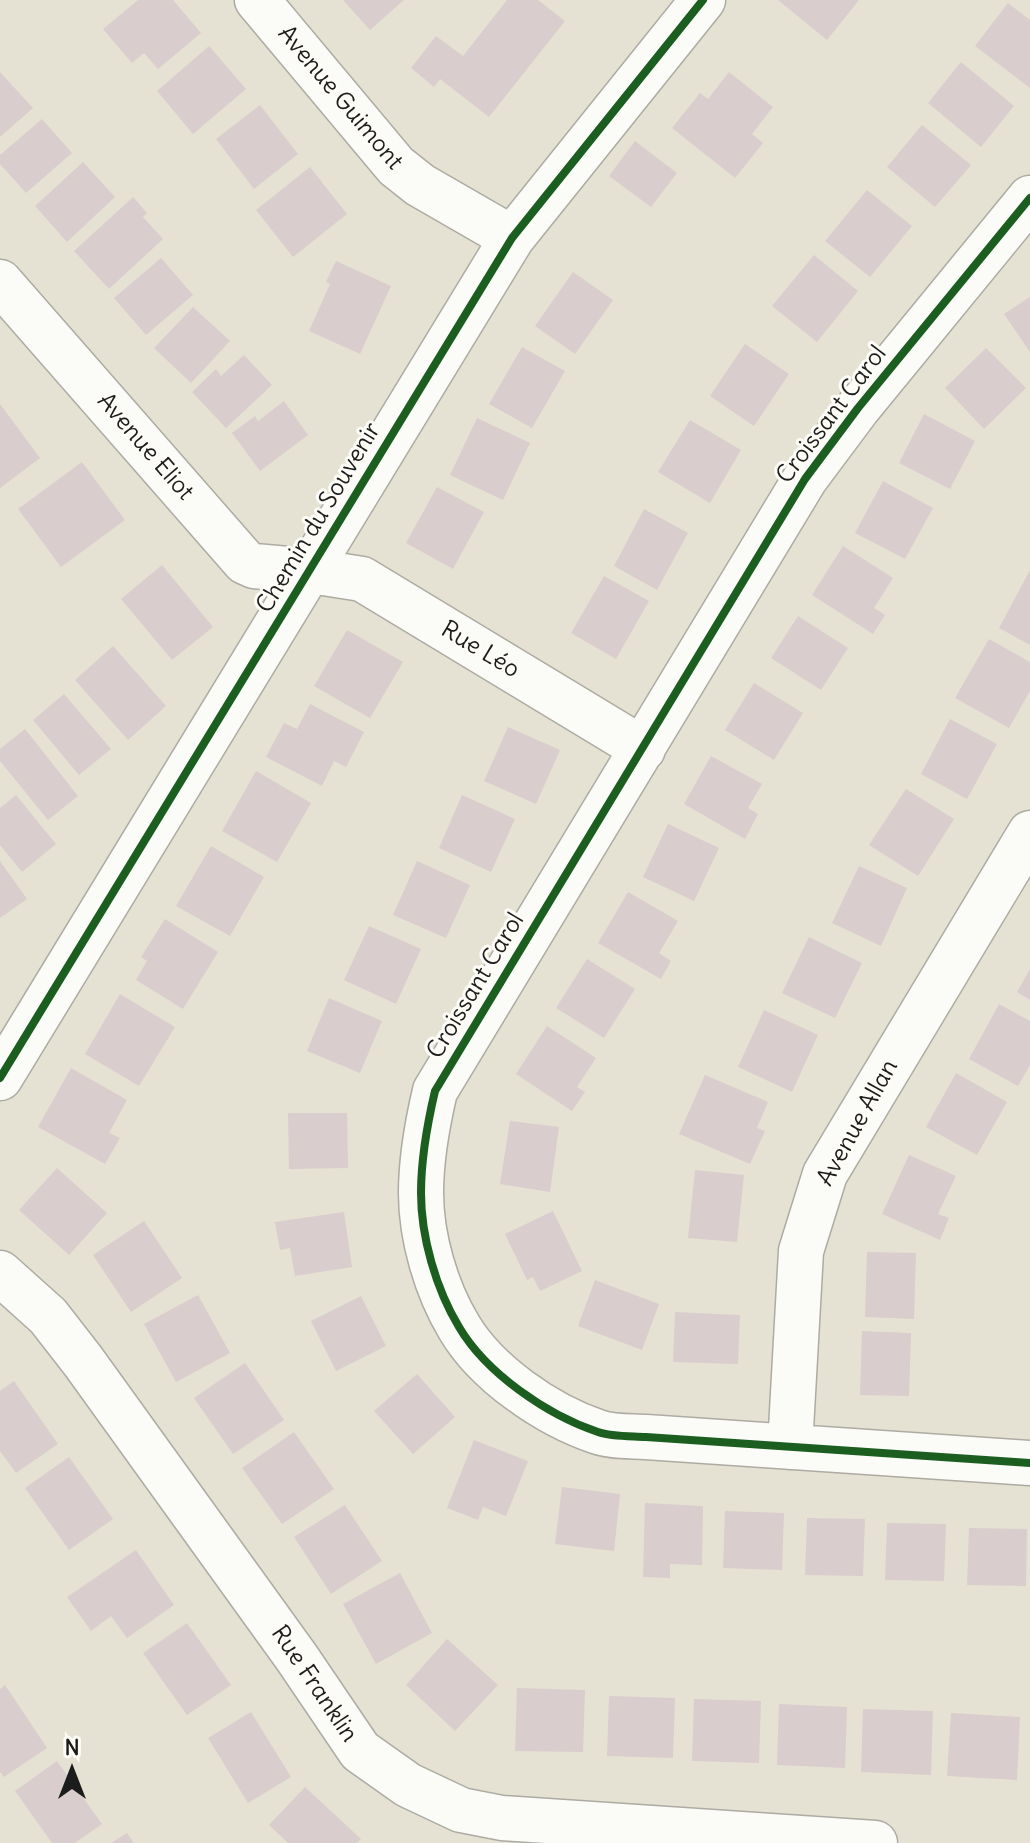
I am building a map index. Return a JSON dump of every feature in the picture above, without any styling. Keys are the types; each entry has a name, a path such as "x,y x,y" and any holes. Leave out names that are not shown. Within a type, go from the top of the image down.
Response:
{"street":[{"name":"Avenue Guimont","path":"257,0 396,166 420,185 512,238"},
{"name":"Chemin du Souvenir","path":"0,1078 512,238 703,0"},
{"name":"Croissant Carol","path":"1030,198 858,408 805,479 435,1091 422,1159 421,1196 425,1234 439,1284 459,1328 510,1383 563,1417 600,1433 1030,1463"},
{"name":"Avenue Eliot","path":"0,282 245,562 254,566 311,571"},
{"name":"Rue Léo","path":"311,571 362,579 643,749"},
{"name":"Avenue Allan","path":"790,1447 801,1251 825,1174 1030,833"},
{"name":"Rue Franklin","path":"0,1273 48,1316 83,1361 297,1658 360,1751 408,1785 461,1810 502,1818 875,1843"}],"building":[{"path":"138,0 173,0 201,33 158,69 144,53 132,63 103,29"},
{"path":"343,0 404,0 370,30"},
{"path":"507,0 538,0 565,21 489,117 440,79 434,87 411,68 436,36 463,56"},
{"path":"778,0 859,0 827,40"},
{"path":"1008,3 1030,20 1030,88 975,46"},
{"path":"209,46 246,89 193,134 157,91"},
{"path":"961,62 1014,106 981,147 928,103"},
{"path":"0,72 33,108 0,137"},
{"path":"729,72 773,107 752,134 763,143 735,178 672,128 700,93 708,99"},
{"path":"260,105 298,154 254,189 216,139"},
{"path":"42,119 72,153 26,193 0,164 0,155"},
{"path":"922,125 971,165 935,207 887,167"},
{"path":"635,141 677,173 651,207 609,176"},
{"path":"83,162 115,197 67,242 35,206"},
{"path":"310,167 347,214 293,257 256,210"},
{"path":"867,190 912,226 870,277 825,241"},
{"path":"133,197 147,213 143,217 163,239 109,289 74,251"},
{"path":"814,255 858,291 817,342 772,306"},
{"path":"161,258 193,295 146,335 114,298"},
{"path":"336,261 391,286 360,354 309,331 330,284 326,282"},
{"path":"573,272 613,300 575,354 535,326"},
{"path":"1030,297 1030,352 1004,314"},
{"path":"193,307 230,341 191,383 154,348"},
{"path":"745,344 789,374 754,426 710,396"},
{"path":"522,347 565,371 532,428 489,404"},
{"path":"986,348 1026,388 984,429 945,388"},
{"path":"244,355 272,385 226,428 192,392 216,369 221,376"},
{"path":"284,401 308,435 260,471 232,433 255,416 258,421"},
{"path":"0,404 40,458 0,488"},
{"path":"924,414 975,441 950,489 899,463"},
{"path":"477,418 530,443 503,500 450,475"},
{"path":"690,420 741,450 710,503 658,472"},
{"path":"82,462 125,520 61,567 18,509"},
{"path":"883,481 933,508 905,559 855,533"},
{"path":"437,487 484,512 453,569 406,543"},
{"path":"644,509 688,533 657,590 614,566"},
{"path":"843,546 893,578 874,608 885,615 873,634 812,595"},
{"path":"162,565 213,627 172,660 121,599"},
{"path":"1030,570 1030,645 999,628"},
{"path":"604,576 649,601 616,659 571,633"},
{"path":"798,616 848,648 821,690 771,658"},
{"path":"347,630 403,662 370,718 314,686"},
{"path":"989,639 1030,662 1030,691 1009,728 955,698"},
{"path":"113,646 166,706 128,740 75,680"},
{"path":"754,683 803,713 774,760 725,730"},
{"path":"64,694 111,749 79,775 33,720"},
{"path":"310,704 364,732 346,767 334,761 322,786 266,757 284,723 297,729"},
{"path":"950,719 997,744 967,799 921,774"},
{"path":"508,727 560,750 536,804 484,781"},
{"path":"25,729 78,796 48,820 0,761 0,749"},
{"path":"711,756 762,784 748,808 758,814 745,839 684,804"},
{"path":"256,771 311,803 277,862 222,831"},
{"path":"906,789 954,819 918,876 869,845"},
{"path":"16,795 56,844 22,872 0,845 0,808"},
{"path":"462,795 515,819 491,872 439,848"},
{"path":"668,824 719,848 694,901 643,877"},
{"path":"211,846 264,877 230,936 176,906"},
{"path":"0,861 27,899 0,918"},
{"path":"417,861 470,885 446,938 393,915"},
{"path":"859,866 907,888 881,946 832,923"},
{"path":"628,892 678,921 659,953 671,961 661,979 598,943"},
{"path":"165,919 218,952 183,1009 136,980 147,961 141,957"},
{"path":"369,926 421,949 396,1004 344,980"},
{"path":"809,937 862,963 835,1018 782,993"},
{"path":"587,959 635,989 604,1038 556,1008"},
{"path":"1030,969 1030,1000 1017,992"},
{"path":"120,994 175,1027 139,1086 85,1054"},
{"path":"329,998 382,1021 360,1073 307,1051"},
{"path":"999,1004 1030,1021 1030,1065 1018,1086 969,1059"},
{"path":"764,1010 818,1035 792,1092 738,1067"},
{"path":"547,1026 596,1058 577,1087 585,1092 572,1111 516,1074"},
{"path":"71,1068 127,1100 109,1133 120,1138 105,1164 38,1127"},
{"path":"956,1073 1007,1102 977,1155 926,1127"},
{"path":"705,1075 768,1102 757,1128 765,1131 750,1164 679,1134"},
{"path":"288,1113 347,1113 348,1168 289,1169"},
{"path":"510,1121 559,1127 550,1192 500,1184"},
{"path":"909,1155 956,1176 938,1214 949,1218 940,1240 882,1214"},
{"path":"57,1168 107,1213 69,1255 19,1210"},
{"path":"695,1170 744,1175 737,1242 688,1238"},
{"path":"553,1211 582,1271 540,1291 533,1277 527,1280 505,1234"},
{"path":"344,1212 352,1267 295,1276 290,1248 280,1250 275,1222"},
{"path":"144,1221 182,1278 131,1312 93,1255"},
{"path":"867,1252 916,1253 914,1319 865,1317"},
{"path":"595,1280 659,1304 642,1350 578,1326"},
{"path":"198,1295 230,1353 176,1382 144,1324"},
{"path":"361,1296 386,1346 336,1371 311,1321"},
{"path":"675,1312 740,1315 738,1364 673,1362"},
{"path":"862,1331 911,1333 909,1396 860,1395"},
{"path":"245,1363 284,1420 233,1454 194,1398"},
{"path":"417,1374 455,1417 413,1454 374,1411"},
{"path":"14,1381 58,1444 16,1473 0,1451 0,1391"},
{"path":"294,1432 334,1489 282,1524 242,1468"},
{"path":"474,1440 528,1461 506,1516 483,1507 478,1520 447,1508"},
{"path":"69,1457 113,1519 69,1550 25,1488"},
{"path":"562,1487 620,1494 614,1551 555,1544"},
{"path":"645,1503 703,1506 702,1565 670,1564 670,1578 643,1577"},
{"path":"345,1505 382,1561 331,1594 294,1537"},
{"path":"725,1511 784,1513 782,1570 723,1568"},
{"path":"807,1518 865,1519 863,1576 805,1575"},
{"path":"887,1523 946,1524 944,1581 885,1580"},
{"path":"969,1528 1027,1529 1026,1586 967,1585"},
{"path":"136,1550 174,1605 127,1638 111,1616 91,1631 67,1597"},
{"path":"400,1573 432,1633 376,1664 343,1604"},
{"path":"187,1623 231,1685 187,1715 143,1653"},
{"path":"447,1639 498,1685 455,1731 406,1685"},
{"path":"5,1685 47,1748 4,1777 0,1772 0,1689"},
{"path":"517,1688 585,1690 583,1752 515,1751"},
{"path":"609,1696 675,1698 673,1758 607,1756"},
{"path":"694,1699 761,1701 759,1763 692,1761"},
{"path":"779,1704 847,1707 845,1768 777,1765"},
{"path":"863,1709 933,1711 931,1775 861,1772"},
{"path":"251,1712 291,1777 248,1803 208,1738"},
{"path":"951,1713 1020,1717 1017,1780 947,1776"},
{"path":"57,1761 102,1824 75,1843 52,1843 15,1791"},
{"path":"305,1787 361,1839 357,1843 288,1843 269,1825"},
{"path":"127,1833 134,1843 111,1843"}],"cycle path":[{"path":"0,1078 512,238 703,0"},
{"path":"1030,198 858,408 805,479 435,1091 425,1142 421,1193 431,1262 443,1296 459,1327 501,1376 539,1403 578,1424 615,1436 1030,1463"}]}
